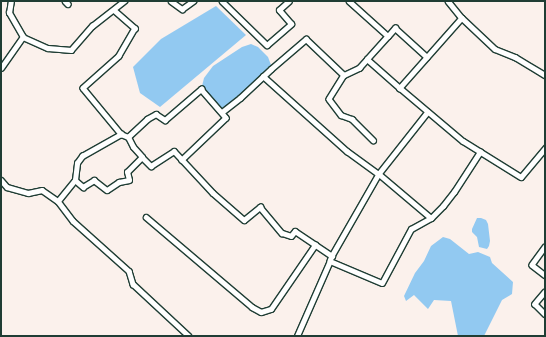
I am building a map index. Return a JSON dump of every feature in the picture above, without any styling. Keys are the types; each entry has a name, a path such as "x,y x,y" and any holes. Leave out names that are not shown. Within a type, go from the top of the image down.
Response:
{"street":[{"path":"11,1 9,13 22,36 48,48 71,50 92,26 124,1"},
{"path":"171,1 182,9 193,1"},
{"path":"222,1 267,45 291,24 279,10 289,1"},
{"path":"349,1 388,36"},
{"path":"448,1 462,18 496,49 515,57 545,74"},
{"path":"114,10 136,28 120,56 83,88 120,134 128,137 133,147 151,166 174,151 213,193 244,220 260,207 282,233 291,236 295,231 332,256"},
{"path":"400,88 462,18"},
{"path":"373,140 352,119 341,115 329,99 344,75 359,68 395,28 427,57"},
{"path":"1,68 22,36"},
{"path":"222,112 240,98 306,39 344,75"},
{"path":"366,59 428,112 480,152 520,177 545,148"},
{"path":"263,76 347,151 379,174 431,218"},
{"path":"128,137 147,119 156,114 165,120 201,89 226,118 182,160"},
{"path":"297,336 332,256 379,174 428,112"},
{"path":"58,201 75,180 77,163 82,156 120,134"},
{"path":"330,261 382,283 411,228 431,218 454,192 480,152"},
{"path":"75,180 83,187 94,180 107,190 119,182 129,180 127,172 142,157"},
{"path":"1,180 7,187 28,194 42,190 58,201 73,221 129,271 133,284 188,336"},
{"path":"146,218 261,312 270,309 315,245"},
{"path":"545,247 532,265 545,275"},
{"path":"545,292 535,304 545,314"}],"water":[{"path":"216,6 246,35 160,107 140,93 133,67 161,39"},
{"path":"251,44 258,47 268,57 271,65 241,95 220,109 211,101 202,86 204,78 213,66 242,47"},
{"path":"477,218 486,220 488,224 490,241 487,249 479,247 477,237 472,232"},
{"path":"443,237 450,239 469,254 478,252 490,257 492,263 513,282 512,294 502,300 484,336 458,336 451,301 434,300 428,309 414,295 406,301 404,296 415,273 424,261 431,246"}]}
